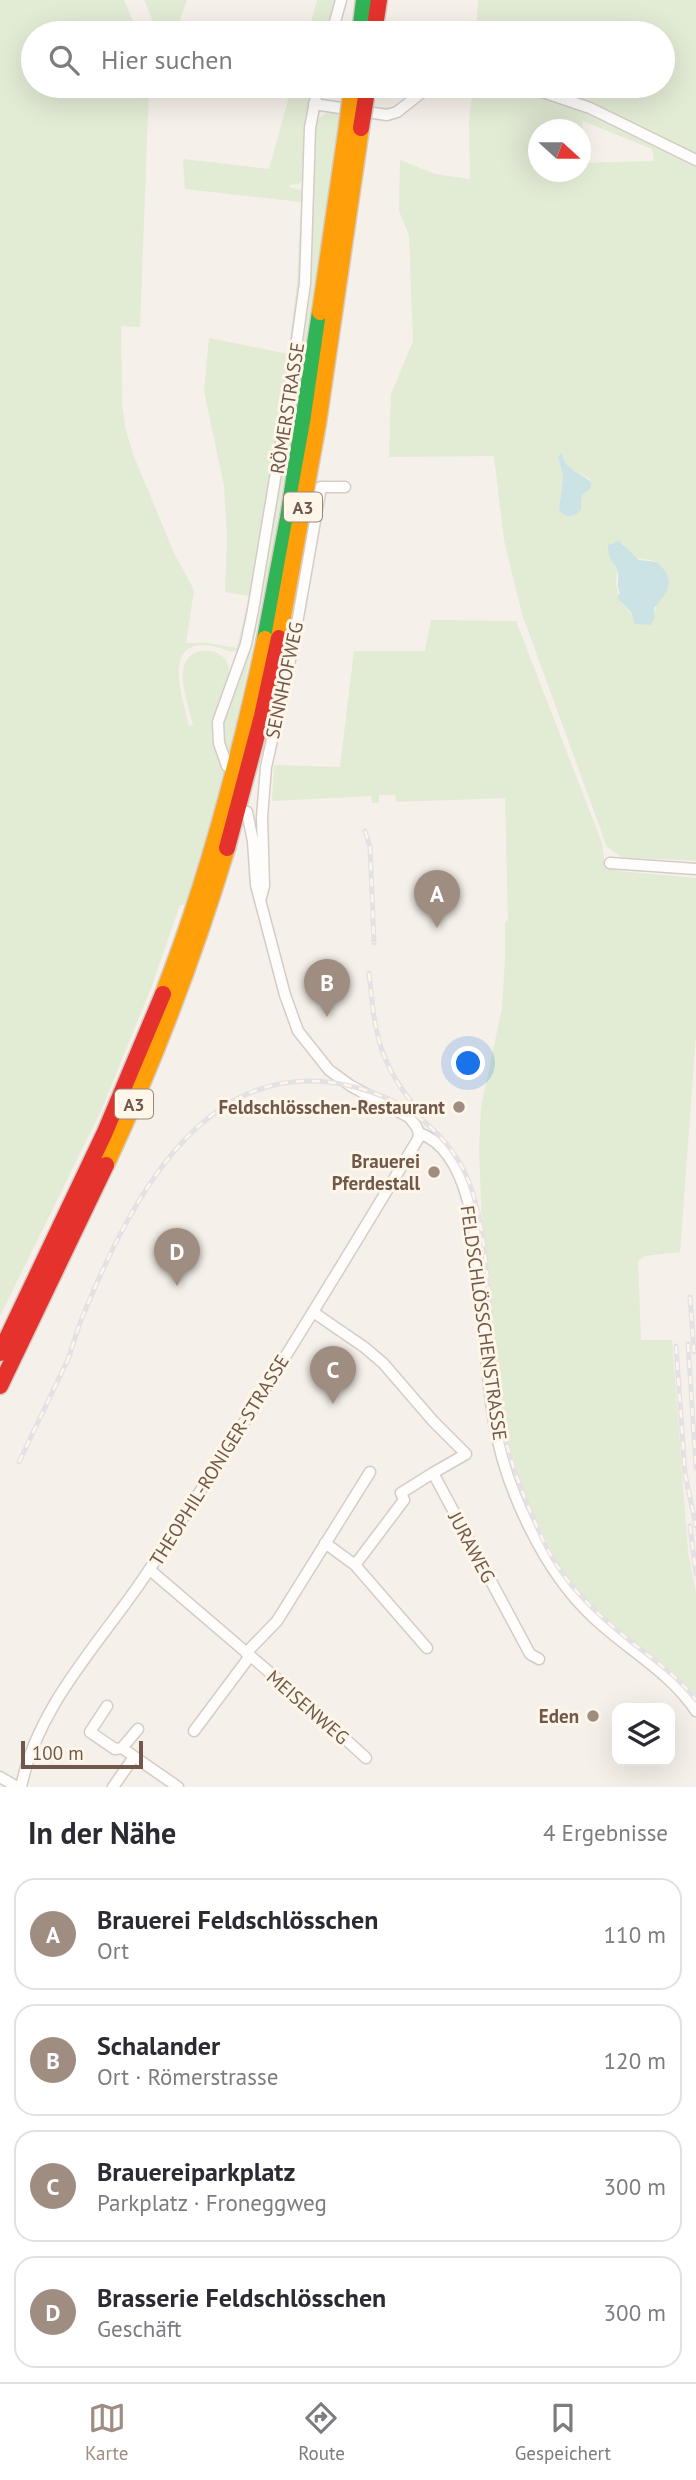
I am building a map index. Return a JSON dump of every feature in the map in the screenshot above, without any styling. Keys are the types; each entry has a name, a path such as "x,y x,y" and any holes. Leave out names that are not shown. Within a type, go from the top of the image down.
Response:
{"highway":[{"path":"361,21 364,0"},
{"path":"376,21 379,0"},
{"name":"A3","path":"0,1386 150,1066 194,951 239,810 263,715 287,601 329,344 358,98"},
{"name":"A3","path":"0,1353 73,1203 142,1048 196,902 226,804 253,693 280,557 354,127"}],"street":[{"path":"335,21 341,0"},
{"name":"RÖMERSTRASSE","path":"227,766 219,744 218,722 246,644 292,383 305,282 310,128 315,98"},
{"path":"314,104 387,115 397,112 415,98"},
{"path":"560,98 590,108 696,160"},
{"name":"SENNHOFWEG","path":"261,897 264,886 262,817 266,767 293,646 321,486 345,487"},
{"path":"247,812 253,841 256,885 285,995 298,1031 328,1070 351,1086 409,1117 419,1133"},
{"path":"610,863 696,869"},
{"name":"THEOPHIL-RONIGER-STRASSE","path":"19,1787 32,1748 58,1699 149,1570 313,1312 419,1133"},
{"name":"FELDSCHLÖSSCHENSTRASSE","path":"419,1133 431,1138 443,1149 461,1181 471,1210 478,1255 494,1423 510,1482 533,1532 556,1576 592,1617 657,1668 684,1693 696,1710"},
{"path":"313,1312 383,1363 433,1421 467,1454 401,1493 404,1500 355,1565"},
{"path":"248,1654 277,1622 370,1472"},
{"name":"JURAWEG","path":"433,1472 535,1657"},
{"path":"325,1543 355,1565 427,1648"},
{"name":"MEISENWEG","path":"149,1570 366,1758"},
{"name":"MEISENWEG","path":"194,1731 248,1654"},
{"path":"107,1706 90,1732 115,1749 122,1748 138,1729"},
{"path":"122,1748 178,1787"},
{"path":"113,1787 134,1757"},
{"path":"0,1766 1,1778 19,1787"}],"green space":[{"path":"0,0 124,0 133,21 21,21 21,98 149,98 140,327 121,326 122,402 125,427 133,454 174,553 194,590 186,643 237,648 249,596 225,592 227,538 224,486 204,391 209,338 288,354 297,284 301,202 185,189 183,159 269,169 289,98 311,98 305,129 305,175 299,184 289,187 301,190 305,198 301,284 252,597 239,650 229,651 197,645 186,650 179,672 189,726 193,725 183,685 184,665 189,657 204,651 216,653 227,662 228,680 213,731 224,772 222,786 185,905 180,905 151,988 101,1111 0,1316"},
{"path":"144,0 187,0 180,21 153,21"},
{"path":"317,0 335,0 330,21 311,21"},
{"path":"478,0 696,0 696,861 622,857 607,847 522,614 504,540 494,456 389,457 391,394 413,341 409,235 399,211 400,160 435,174 470,179 469,121 472,98 675,98 675,21 477,21","holes":["562,458 569,467 590,479 591,488 582,495 582,504 566,516 559,510 563,477 559,463","612,543 623,543 634,557 657,562 668,578 655,609 655,618 634,617 620,601 616,584 617,571 607,548"]},
{"path":"329,112 341,112 273,549 229,758 221,735 225,711 253,632 310,283 313,131 319,118"},
{"path":"431,620 516,621 602,843 605,866 619,871 696,878 696,1035 680,1252 645,1256 638,1261 641,1340 672,1340 688,1552 696,1592 696,1696 671,1670 604,1619 563,1573 528,1504 503,1426 488,1271 483,1248 479,1150 481,1107 502,1008 505,923 508,919 505,798 396,802 395,795 379,795 379,803 372,803 371,796 272,801 274,765 340,767 354,651 425,651"}],"water":[{"path":"562,453 569,467 591,482 591,488 582,495 581,510 570,516 559,510 563,477 558,457"},
{"path":"619,541 639,560 657,562 669,580 667,591 654,608 655,618 650,625 635,624 631,612 617,598 620,593 618,574 608,545"}],"railway":[{"path":"365,831 370,847 374,943"},
{"path":"369,973 381,1047 395,1078 419,1111"},
{"path":"66,1364 84,1313 127,1222 154,1178 185,1139 221,1108 263,1088 311,1081 365,1090 398,1104 428,1124 440,1137 452,1151 469,1182 485,1255 495,1383 502,1425 527,1504 544,1542 561,1572 583,1598 675,1677 696,1700"},
{"path":"690,1297 694,1352"},
{"path":"688,1344 696,1468"},
{"path":"676,1346 685,1474 696,1526"},
{"path":"19,1462 70,1355"},
{"path":"690,1526 696,1574"}],"traffic: fast":[{"path":"361,21 364,0"},
{"path":"265,639 288,518 320,312"}],"traffic: slow":[{"path":"347,126 351,98"},
{"path":"320,312 347,126"},
{"path":"279,638 318,423 361,128"},
{"path":"163,994 221,819 265,639"},
{"path":"106,1165 172,1009 227,848"}],"traffic: jam":[{"path":"376,21 379,0"},
{"path":"361,128 366,98"},
{"path":"227,848 262,716 279,638"},
{"path":"0,1353 105,1132 163,994"},
{"path":"0,1386 106,1165"}],"place":[{"name":"Brauerei Feldschlösschen","path":"437,928"},
{"name":"Schalander","path":"327,1017"},
{"name":"Feldschlösschen-Restaurant","path":"459,1107"},
{"name":"Brauerei Pferdestall","path":"434,1172"},
{"name":"Brasserie Feldschlösschen","path":"177,1286"},
{"name":"Brauereiparkplatz","path":"333,1404"},
{"name":"Eden","path":"593,1716"}]}
